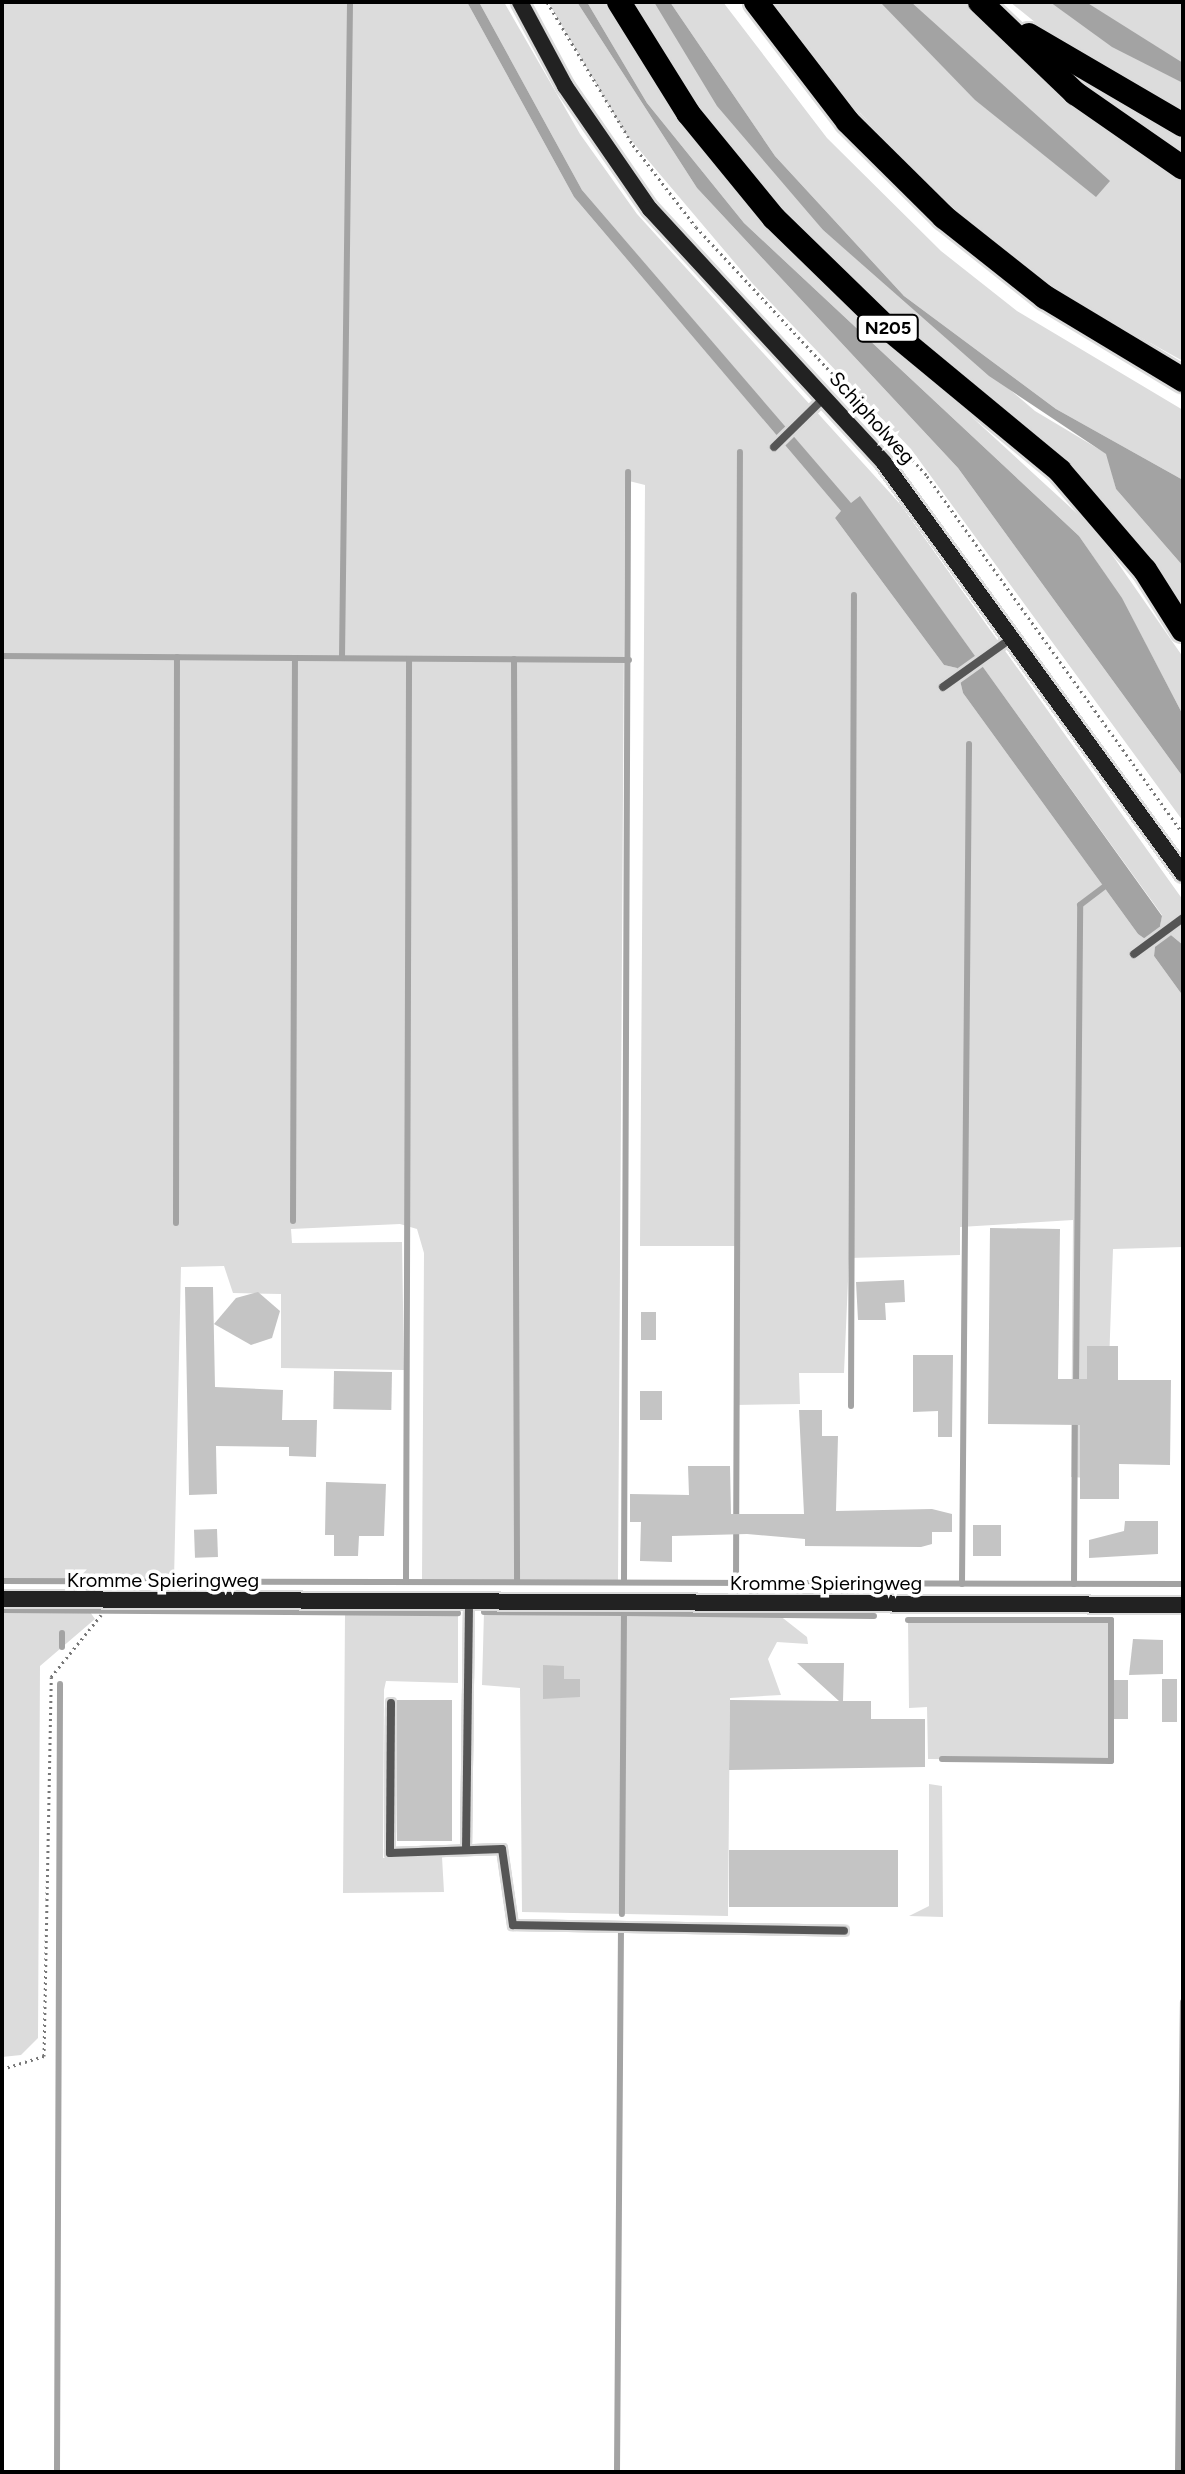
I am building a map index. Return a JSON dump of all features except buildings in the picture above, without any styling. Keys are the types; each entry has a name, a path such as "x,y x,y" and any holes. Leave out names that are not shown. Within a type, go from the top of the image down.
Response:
{"highway":[{"name":"N205","path":"619,2 688,113 774,218 873,316 1060,471 1145,570 1183,630"},
{"path":"756,2 848,122 944,217 1056,304 1183,380"},
{"path":"982,4 1183,125"},
{"path":"982,4 1075,93 1183,168"}],"street":[{"name":"Schipholweg","path":"520,2 565,86 650,209 884,463 1183,874"},
{"name":"Kromme Spieringweg","path":"2,1599 1183,1605"}],"lane":[{"path":"777,444 823,399"},
{"path":"943,687 1013,637"},
{"path":"1134,954 1183,918"},
{"path":"466,1850 469,1601"},
{"path":"391,1703 390,1853 502,1849 513,1925 844,1931"}],"path":[{"path":"2,2069 44,2056 51,1677 101,1624"}],"shaded area":[{"path":"2,2 467,2 574,197 842,512 835,518 944,665 957,668 963,693 1138,934 1155,946 1154,956 1183,996 1183,1247 1113,1249 1105,1479 1071,1477 1073,1220 960,1227 960,1255 849,1258 844,1373 799,1373 800,1404 734,1405 735,1246 640,1246 645,485 625,480 618,1580 422,1580 424,1253 417,1229 400,1224 291,1229 292,1243 402,1242 404,1370 281,1368 281,1294 233,1293 224,1266 181,1267 174,1580 2,1579"},
{"path":"467,2 479,2 582,190 851,503 860,496 1162,916 1160,926 1183,945 1183,996 1154,956 1155,946 1138,934 963,693 957,668 944,665 835,518 841,511 574,197"},
{"path":"479,2 504,2 580,134 637,214 901,505 1183,900 1183,945 1160,926 1162,915 860,497 851,504 582,190"},
{"path":"548,2 577,2 697,188 958,468 1183,777 1183,821 911,449 752,283 625,133"},
{"path":"577,2 587,2 647,103 744,223 1079,536 1122,598 1183,715 1183,777 958,468 697,188"},
{"path":"587,2 608,2 711,160 779,240 1095,530 1183,657 1183,715 1122,599 1079,536 744,223 647,103"},
{"path":"624,2 654,2 823,230 1035,411 1107,454 1116,489 1183,566 1183,617 1104,502 1037,435 816,248 711,133"},
{"path":"654,2 670,2 775,156 904,296 1056,409 1183,480 1183,566 1116,489 1106,454 989,376 823,230 717,106"},
{"path":"670,2 723,2 827,138 941,251 1017,311 1183,410 1183,480 1056,409 904,296 775,156"},
{"path":"769,2 965,2 1024,59 1183,183 1183,361 1056,291 954,212 814,64"},
{"path":"880,2 911,2 1110,181 1096,197 975,100"},
{"path":"1010,2 1183,2 1183,117 1083,61"},
{"path":"1050,2 1086,2 1183,63 1183,83 1112,47"},
{"path":"1085,82 1183,135 1183,154 1083,84"},
{"path":"2,1611 90,1612 95,1619 40,1666 38,2038 21,2055 2,2057"},
{"path":"484,1612 779,1615 807,1637 808,1644 777,1642 768,1659 781,1695 730,1698 728,1916 522,1912 520,1688 482,1685"},
{"path":"345,1613 458,1613 458,1683 386,1681 384,1690 383,1858 442,1857 444,1892 343,1893"},
{"path":"908,1620 1111,1620 1111,1761 928,1759 927,1707 909,1708"},
{"path":"929,1784 942,1786 943,1917 909,1916 929,1906"}],"waterway":[{"path":"342,658 350,2"},
{"path":"736,1583 740,452"},
{"path":"624,1582 628,472"},
{"path":"851,1406 854,595"},
{"path":"2,656 629,660"},
{"path":"176,1223 177,657"},
{"path":"293,1221 295,658"},
{"path":"406,1582 409,659"},
{"path":"514,659 517,1582"},
{"path":"962,1584 969,744"},
{"path":"1076,1387 1080,905 1104,887"},
{"path":"1074,1584 1075,1419"},
{"path":"2,1581 1183,1584"},
{"path":"2,1610 458,1613"},
{"path":"484,1612 624,1613 622,1914"},
{"path":"624,1613 874,1616"},
{"path":"908,1620 1111,1620 1111,1761 942,1759"},
{"path":"62,1633 62,1647"},
{"path":"57,2472 60,1684"},
{"path":"617,2472 621,1932"},
{"path":"1178,2472 1183,2002"}]}
